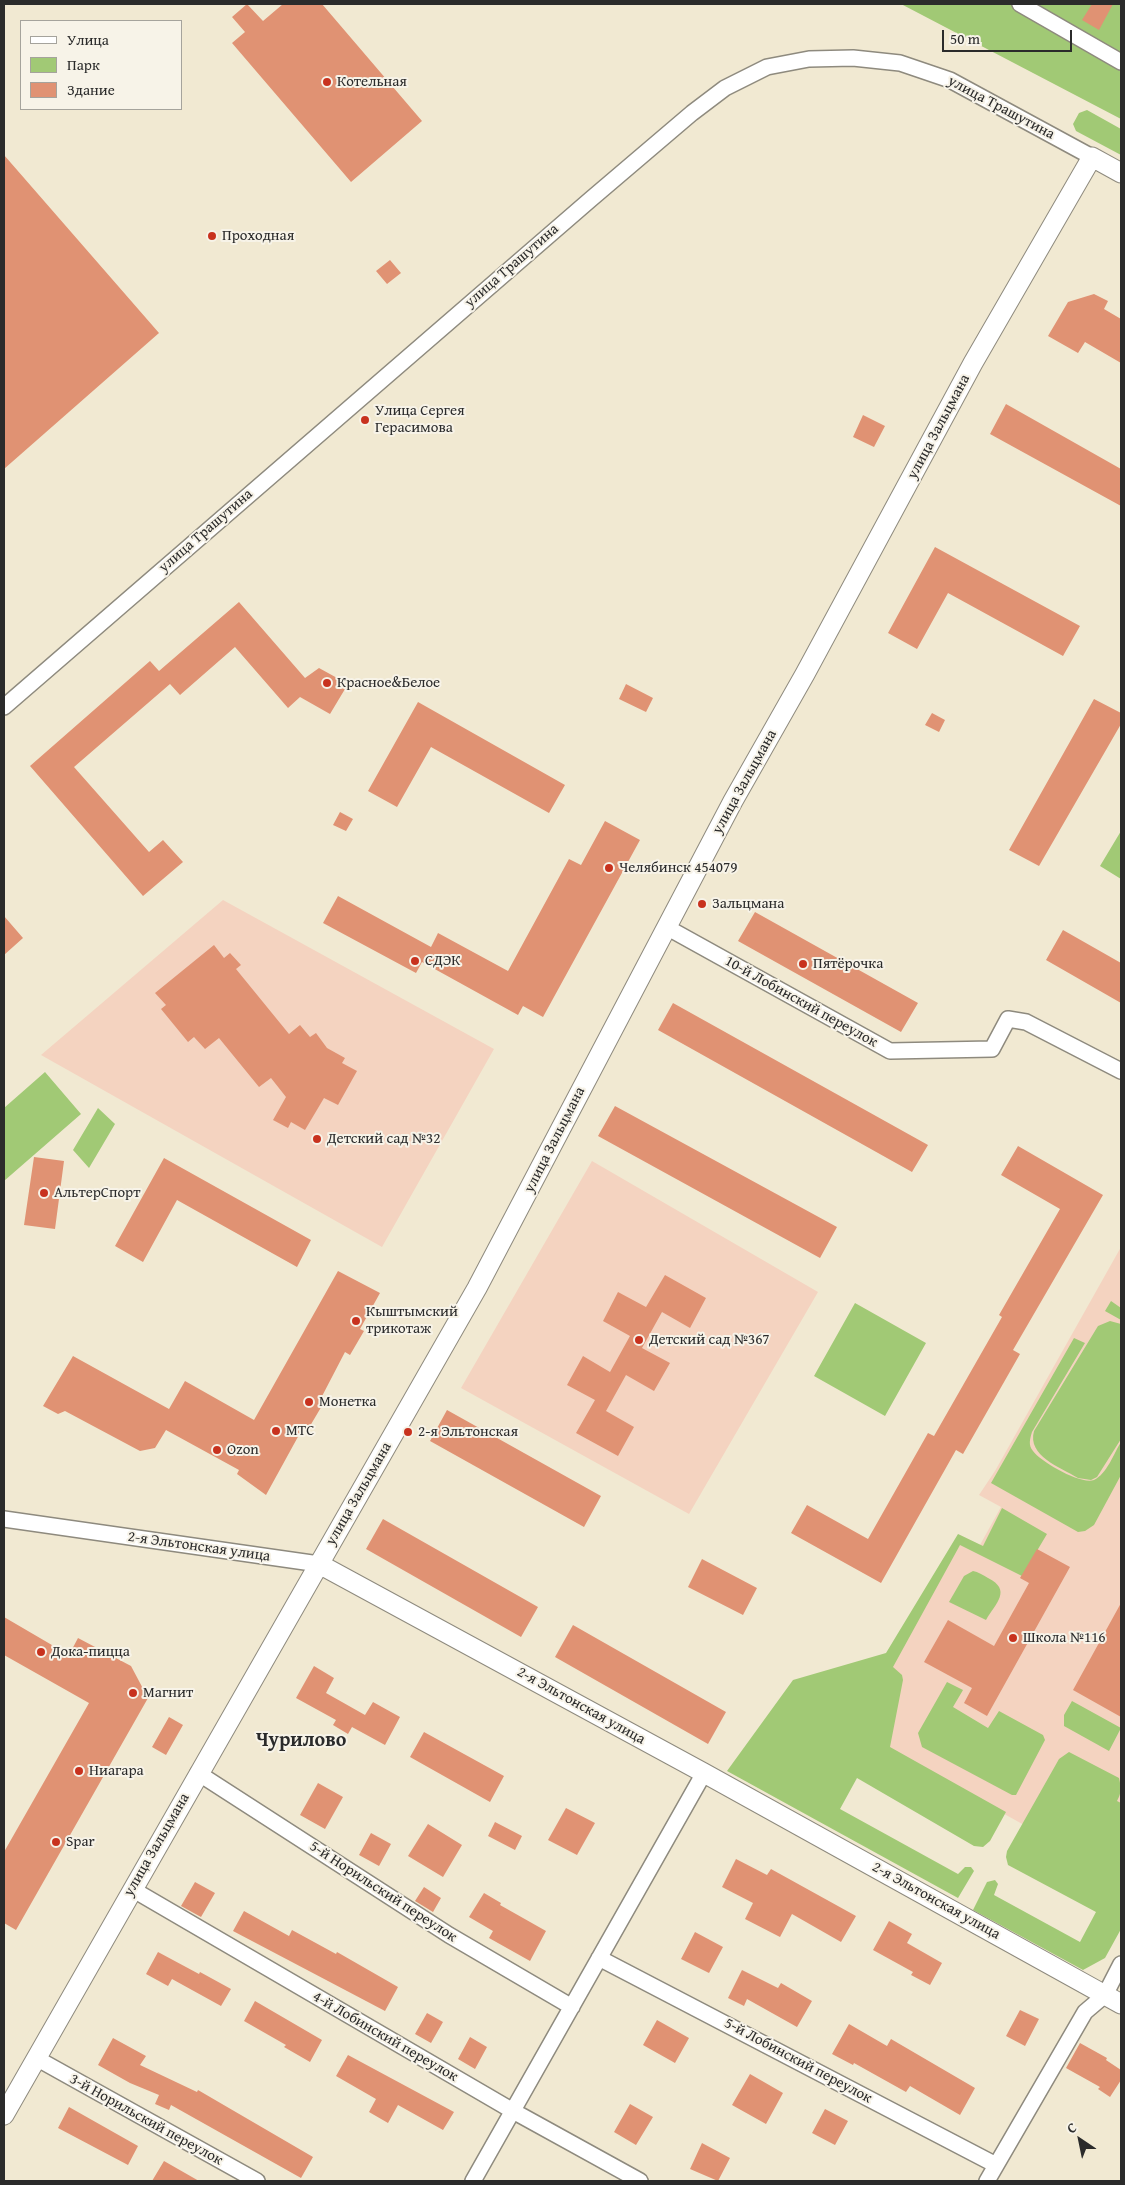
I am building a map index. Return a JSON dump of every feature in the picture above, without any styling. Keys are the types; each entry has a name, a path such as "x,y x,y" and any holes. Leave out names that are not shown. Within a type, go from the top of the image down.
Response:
{"street":[{"path":"1020,4 1121,62"},
{"name":"улица Трашутина","path":"4,708 583,205 692,113 725,88 767,67 809,59 853,58 900,63 950,80 1092,157"},
{"path":"1092,157 1121,174"},
{"name":"улица Зальцмана","path":"4,2115 481,1280 638,979 668,928 733,801 805,674 973,363 1092,157"},
{"name":"10-й Лобинский переулок","path":"668,928 890,1051 992,1049 1008,1019 1026,1022 1121,1071"},
{"name":"2-я Эльтонская улица","path":"4,1519 318,1564 704,1773 1121,2004"},
{"name":"5-й Норильский переулок","path":"198,1773 450,1935 572,2007"},
{"path":"473,2181 704,1773"},
{"name":"4-й Лобинский переулок","path":"132,1889 513,2111 640,2181"},
{"name":"5-й Лобинский переулок","path":"599,1958 996,2165"},
{"path":"986,2181 1085,2012 1105,1995 1121,1964"},
{"name":"3-й Норильский переулок","path":"36,2058 257,2181"}],"shaded area":[{"name":"Детский сад №32","path":"223,900 494,1049 382,1247 41,1055"},
{"name":"Детский сад №367","path":"592,1161 818,1292 689,1514 461,1388"},
{"name":"Школа №116","path":"1121,1247 1121,1863 1114,1875 855,1731 960,1535 980,1545 1001,1507 979,1495 995,1471"}],"green space":[{"path":"901,4 1121,4 1121,119"},
{"path":"1087,110 1121,129 1121,155 1076,131 1073,124 1079,113"},
{"path":"1121,831 1121,879 1100,866"},
{"path":"45,1072 81,1114 4,1181 4,1108"},
{"path":"98,1108 115,1124 89,1168 73,1150"},
{"path":"1111,1301 1121,1308 1121,1320 1105,1311"},
{"path":"855,1303 926,1343 885,1416 814,1376"},
{"path":"1110,1321 1121,1324 1121,1439 1097,1477 1091,1480 1078,1478 1054,1465 1040,1454 1033,1440 1034,1431 1098,1326"},
{"path":"1074,1338 1085,1343 1032,1432 1030,1446 1037,1456 1044,1461 1071,1476 1088,1481 1094,1480 1103,1473 1121,1442 1121,1475 1094,1525 1085,1531 1078,1532 991,1483"},
{"path":"1002,1508 1047,1534 1022,1576 960,1545 893,1667 902,1675 903,1680 890,1747 1006,1812 990,1841 983,1847 974,1846 857,1778 840,1809 958,1874 965,1867 971,1867 974,1871 958,1898 727,1771 793,1680 886,1653 958,1534 983,1546"},
{"path":"973,1571 995,1583 1001,1592 986,1620 949,1602 964,1576"},
{"path":"947,1682 963,1690 953,1707 988,1728 999,1711 1043,1735 1045,1740 1016,1795 1012,1795 922,1747 918,1733"},
{"path":"1072,1701 1121,1728 1109,1751 1064,1726 1064,1715"},
{"path":"1069,1752 1119,1778 1121,1787 1117,1801 1121,1803 1121,1929 1105,1958 1083,1970 973,1910 987,1882 995,1880 998,1884 994,1895 1080,1942 1096,1912 1008,1865 1006,1857 1007,1851 1059,1759"}],"building":[{"name":"Котельная","path":"247,4 263,21 283,4 322,4 422,121 351,182 232,43 245,32 232,17"},
{"path":"1092,4 1113,4 1099,30 1082,20"},
{"path":"4,155 159,333 4,469"},
{"path":"390,260 401,273 387,284 376,271"},
{"path":"1094,294 1108,301 1104,309 1121,319 1121,363 1085,342 1078,353 1048,336 1068,302"},
{"path":"1006,404 1121,469 1121,506 990,434"},
{"path":"863,415 885,426 874,447 853,437"},
{"path":"935,547 1080,626 1063,656 948,593 917,649 888,633"},
{"path":"239,602 305,678 319,668 348,684 330,714 300,697 288,708 235,647 180,695 170,684 74,767 149,852 163,840 183,862 143,896 30,766 150,661 159,671"},
{"path":"626,684 653,698 646,712 619,699"},
{"path":"1094,699 1121,713 1121,724 1039,866 1009,850"},
{"path":"418,702 565,785 549,813 431,747 397,807 368,791"},
{"path":"932,713 945,720 939,732 925,725"},
{"path":"340,812 353,819 346,831 333,825"},
{"path":"605,821 640,840 543,1017 523,1006 518,1015 422,962 416,973 323,923 338,896 431,947 438,933 508,971 569,859 581,865"},
{"path":"755,912 918,1003 901,1032 738,941"},
{"path":"4,916 23,938 4,955"},
{"path":"1063,930 1121,963 1121,1003 1046,960"},
{"path":"214,945 224,958 230,953 241,965 236,969 289,1034 300,1025 310,1037 316,1033 327,1048 345,1058 342,1063 357,1071 338,1105 324,1098 305,1130 291,1122 288,1128 273,1120 286,1097 271,1078 259,1087 219,1038 205,1049 194,1037 188,1042 161,1009 166,1005 155,993"},
{"path":"673,1003 928,1145 912,1172 658,1030"},
{"path":"615,1106 837,1227 820,1258 598,1136"},
{"path":"1018,1146 1103,1195 1013,1350 1020,1354 963,1454 956,1450 881,1583 791,1533 807,1505 868,1539 928,1433 934,1436 1002,1317 999,1315 1060,1209 1001,1175"},
{"name":"АльтерСпорт","path":"34,1157 64,1161 55,1229 24,1225"},
{"path":"164,1158 311,1240 297,1267 177,1200 143,1262 115,1246"},
{"path":"338,1271 380,1293 360,1329 364,1331 350,1355 345,1352 319,1402 323,1404 310,1426 305,1424 266,1495 237,1474 239,1470 166,1430 155,1448 140,1451 65,1411 58,1414 43,1406 73,1356 169,1409 185,1381 254,1420"},
{"path":"665,1275 706,1298 690,1328 662,1312 642,1348 670,1363 654,1391 626,1375 606,1411 634,1427 618,1456 576,1433 595,1400 567,1385 583,1356 610,1372 630,1336 603,1321 618,1292 646,1307"},
{"path":"447,1410 601,1496 584,1527 430,1441"},
{"path":"383,1519 538,1607 521,1637 366,1549"},
{"path":"1037,1549 1070,1567 987,1716 964,1703 972,1688 924,1662 948,1620 994,1646 1029,1583 1020,1578"},
{"path":"702,1559 757,1588 743,1615 688,1587"},
{"path":"1121,1603 1121,1717 1073,1690"},
{"path":"4,1617 69,1655 78,1638 131,1666 148,1698 16,1930 4,1923 4,1852 89,1703 4,1655"},
{"path":"573,1625 726,1712 708,1744 555,1657"},
{"path":"314,1666 334,1678 326,1693 365,1715 373,1702 400,1717 385,1745 352,1727 348,1734 333,1725 336,1720 296,1698"},
{"path":"169,1717 183,1725 166,1755 152,1747"},
{"path":"424,1732 504,1776 490,1802 410,1757"},
{"path":"318,1783 343,1797 325,1829 300,1815"},
{"path":"566,1808 595,1823 577,1855 548,1840"},
{"path":"495,1822 522,1836 515,1850 488,1836"},
{"path":"428,1824 462,1845 443,1877 408,1856"},
{"path":"371,1833 391,1844 379,1866 359,1855"},
{"path":"736,1859 767,1875 771,1869 856,1916 841,1942 792,1914 780,1937 745,1919 753,1903 722,1887"},
{"path":"195,1882 215,1893 201,1917 181,1906"},
{"path":"424,1887 441,1898 433,1912 415,1901"},
{"path":"484,1893 501,1903 500,1905 546,1931 530,1961 489,1938 493,1931 469,1917"},
{"path":"244,1911 289,1936 292,1930 336,1954 337,1952 398,1987 385,2011 233,1931"},
{"path":"889,1921 912,1934 907,1943 942,1963 930,1985 911,1975 913,1972 873,1950"},
{"path":"695,1932 723,1947 709,1973 681,1959"},
{"path":"158,1952 231,1989 221,2006 172,1979 168,1986 146,1974"},
{"path":"742,1970 778,1988 781,1983 812,2001 797,2027 747,1999 744,2006 728,1998"},
{"path":"255,2001 322,2040 310,2062 284,2047 286,2045 244,2021"},
{"path":"1020,2010 1039,2019 1025,2046 1006,2036"},
{"path":"427,2013 443,2022 431,2043 415,2034"},
{"path":"657,2020 689,2038 675,2063 643,2045"},
{"path":"849,2024 887,2046 891,2039 975,2088 960,2115 910,2086 906,2092 854,2063 853,2065 832,2054"},
{"path":"470,2037 487,2047 475,2069 458,2059"},
{"path":"113,2038 146,2056 140,2065 197,2092 198,2090 313,2157 301,2178 171,2105 169,2110 155,2104 159,2095 130,2083 98,2065"},
{"path":"1080,2043 1107,2058 1106,2060 1121,2070 1121,2080 1110,2097 1098,2089 1100,2087 1066,2068"},
{"path":"348,2055 454,2112 443,2130 398,2105 388,2123 369,2112 376,2099 336,2076"},
{"path":"750,2074 783,2093 766,2124 732,2105"},
{"path":"630,2104 653,2117 636,2145 614,2132"},
{"path":"69,2107 138,2146 128,2165 58,2128"},
{"path":"825,2109 848,2121 835,2145 812,2133"},
{"path":"702,2143 730,2158 718,2181 690,2169"},
{"path":"164,2161 199,2181 152,2181"}],"place":[{"name":"Котельная","path":"327,82"},
{"name":"Проходная","path":"212,236"},
{"name":"Улица Сергея Герасимова","path":"365,420"},
{"name":"Красное&Белое","path":"327,683"},
{"name":"Челябинск 454079","path":"609,868"},
{"name":"Зальцмана","path":"702,904"},
{"name":"СДЭК","path":"415,961"},
{"name":"Пятёрочка","path":"803,964"},
{"name":"Детский сад №32","path":"317,1139"},
{"name":"АльтерСпорт","path":"44,1193"},
{"name":"Кыштымский трикотаж","path":"356,1321"},
{"name":"Детский сад №367","path":"639,1340"},
{"name":"Монетка","path":"309,1402"},
{"name":"МТС","path":"276,1431"},
{"name":"2-я Эльтонская","path":"408,1432"},
{"name":"Ozon","path":"217,1450"},
{"name":"Школа №116","path":"1013,1638"},
{"name":"Дока-пицца","path":"41,1652"},
{"name":"Магнит","path":"133,1693"},
{"name":"Ниагара","path":"79,1771"},
{"name":"Spar","path":"56,1842"}],"district":[{"name":"Чурилово","path":"301,1741"}]}
